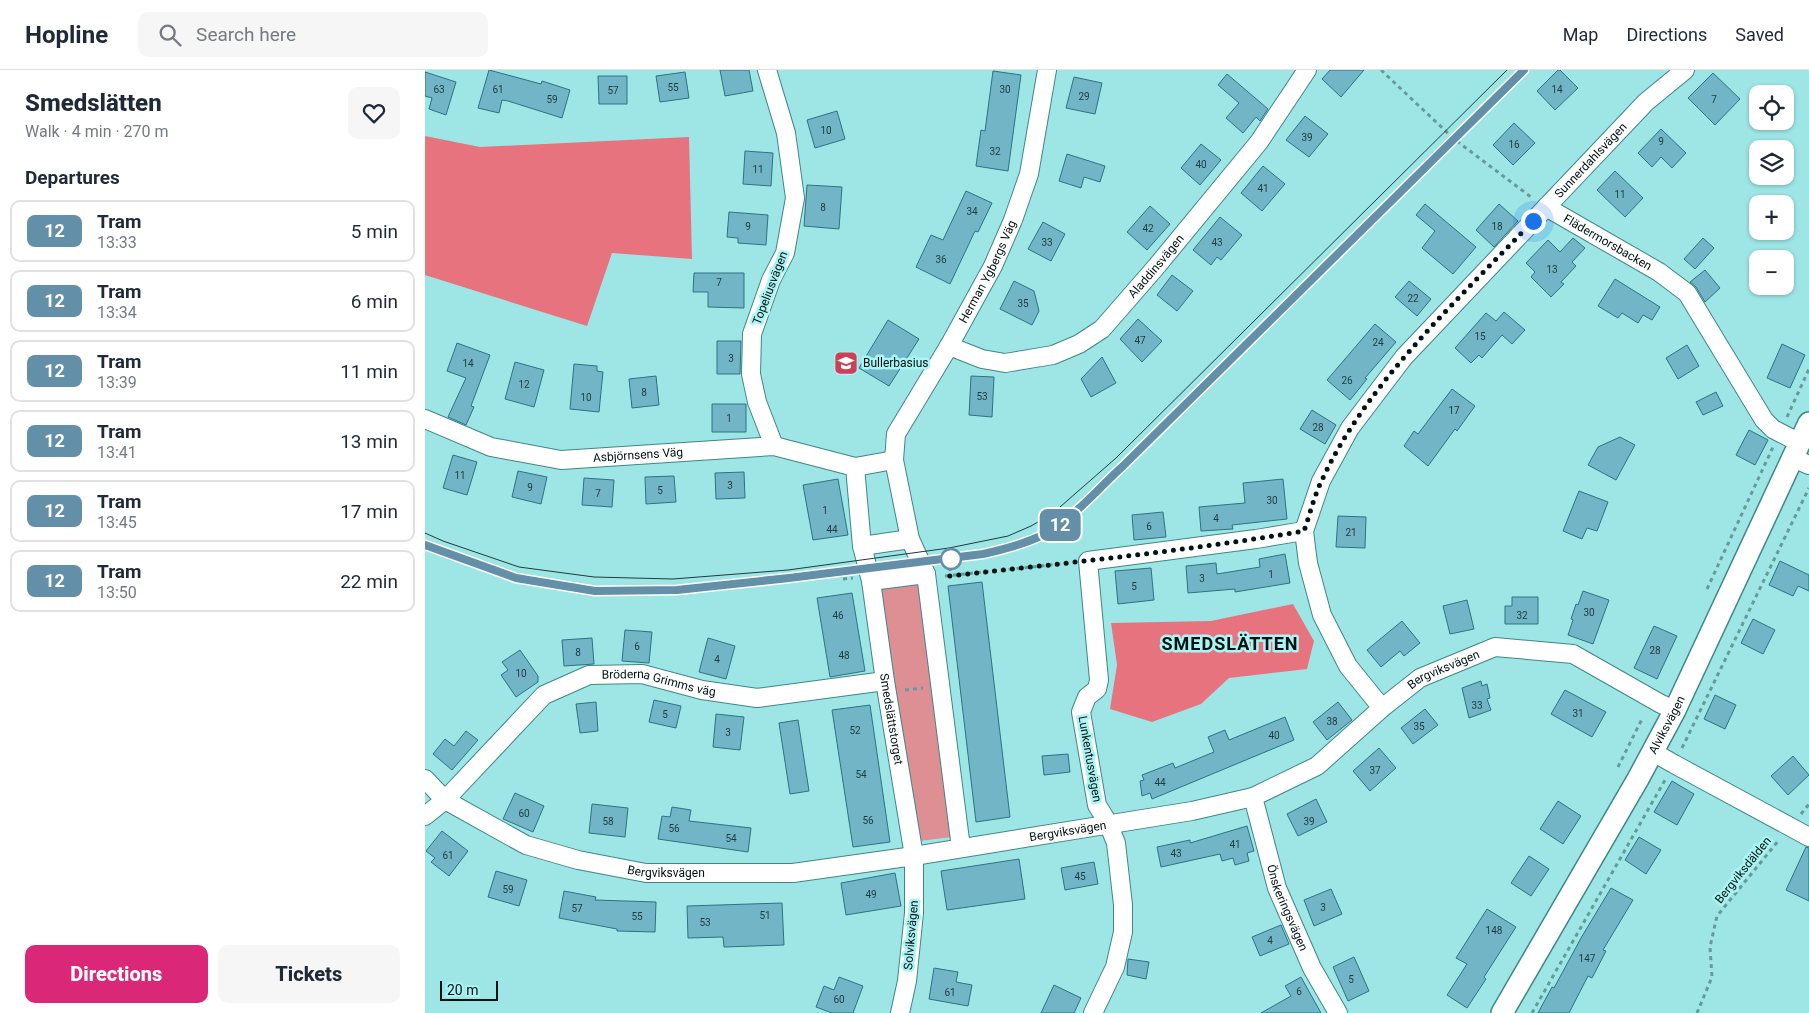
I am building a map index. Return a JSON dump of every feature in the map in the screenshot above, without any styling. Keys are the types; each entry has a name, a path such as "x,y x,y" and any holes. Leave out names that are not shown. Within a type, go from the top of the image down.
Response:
{"street":[{"name":"Topeliusvägen","path":"767,70 786,133 795,198 785,253 771,280 752,334 751,374 757,402 774,446"},
{"name":"Herman Ygbergs Väg","path":"894,460 896,434 949,346 993,266 1013,220 1029,174 1047,70"},
{"name":"Aladdinsvägen","path":"949,346 982,359 1005,363 1053,355 1079,344 1102,329 1259,142 1307,70"},
{"name":"Sunnerdahlsvägen","path":"1383,708 1348,666 1322,615 1308,563 1304,531 1321,481 1350,428 1404,358 1646,102 1685,70"},
{"name":"Flädermorsbacken","path":"1546,208 1659,272 1687,293 1756,410 1801,455"},
{"name":"Asbjörnsens Väg","path":"425,420 491,447 561,460 774,446 855,467"},
{"name":"Alviksvägen","path":"1502,1013 1653,752 1675,710 1801,455 1809,423"},
{"path":"855,467 894,460 910,539 926,574 961,848"},
{"name":"Smedslättstorget","path":"855,467 862,546 871,581 885,681 914,856"},
{"path":"1088,561 1304,531"},
{"path":"862,546 910,539"},
{"name":"Lunkentusvägen","path":"1088,561 1099,680 1097,689 1087,697 1081,712 1097,805 1108,823 1116,843 1123,905 1123,932 1115,967 1093,1013"},
{"path":"871,581 926,574"},
{"name":"Bergviksvägen","path":"425,779 445,800 526,844 578,860 646,873 793,873 914,856 1191,811 1253,797 1317,766 1420,678 1495,647 1573,654 1675,710"},
{"name":"Bröderna Grimms väg","path":"425,816 445,800 544,695 589,675 642,674 702,690 757,698 885,681"},
{"path":"1653,752 1809,837"},
{"name":"Önskeringsvägen","path":"1253,797 1277,888 1312,968 1338,1013"},
{"name":"Solviksvägen","path":"900,1013 907,981 914,913 914,856"}],"path":[{"path":"1381,70 1454,139 1546,208"},
{"path":"1705,594 1809,370"},
{"path":"926,574 949,576 1088,561"},
{"path":"885,681 897,691 941,685"},
{"path":"1618,767 1643,717"},
{"name":"Bergviksdälden","path":"1697,1013 1713,977 1710,947 1717,916 1809,804"}],"shaded area":[{"path":"425,136 480,147 689,137 692,259 612,253 587,326 425,275"},
{"path":"921,583 952,837 919,841 879,588"},
{"path":"1293,604 1314,641 1307,669 1229,678 1201,704 1152,722 1110,709 1117,665 1111,623 1211,621"}],"building":[{"path":"489,70 541,84 542,81 570,90 562,118 502,100 499,113 478,108"},
{"path":"720,70 749,70 753,91 725,96"},
{"path":"1330,70 1364,70 1341,97 1322,79"},
{"path":"1558,70 1578,88 1555,110 1537,91"},
{"path":"993,71 1021,75 1008,171 976,166 981,130 985,131"},
{"path":"425,72 456,82 446,115 429,109 432,98 425,96"},
{"path":"685,72 689,98 660,102 656,76"},
{"path":"1713,73 1740,99 1715,125 1688,98"},
{"path":"1227,74 1268,109 1260,121 1256,117 1243,133 1226,118 1239,103 1218,85"},
{"path":"598,76 627,76 627,104 599,104"},
{"path":"1074,77 1102,83 1095,114 1066,108"},
{"path":"837,111 845,139 815,148 807,120"},
{"path":"1305,116 1328,134 1309,157 1286,140"},
{"path":"1514,123 1535,143 1513,165 1493,145"},
{"path":"1661,129 1686,153 1672,168 1661,157 1652,167 1638,153"},
{"path":"1201,144 1221,160 1200,185 1181,168"},
{"path":"745,151 773,153 771,186 743,184"},
{"path":"1067,154 1105,166 1100,182 1084,177 1081,188 1059,181"},
{"path":"1263,166 1285,184 1262,211 1241,193"},
{"path":"1615,171 1643,198 1625,217 1597,190"},
{"path":"807,185 842,187 839,229 804,226"},
{"path":"966,191 992,203 978,232 975,231 950,284 916,267 931,235 943,240"},
{"path":"1425,204 1476,247 1453,274 1422,248 1435,231 1416,215"},
{"path":"1499,204 1518,221 1494,247 1476,230"},
{"path":"1150,206 1170,224 1147,250 1127,232"},
{"path":"729,212 768,215 766,245 738,243 738,238 727,237"},
{"path":"1220,217 1242,235 1221,260 1217,257 1211,265 1193,250"},
{"path":"1043,222 1065,234 1051,261 1028,249"},
{"path":"1573,238 1585,248 1572,262 1576,266 1561,282 1564,284 1551,297 1531,277 1535,272 1526,263 1548,240 1560,252"},
{"path":"1703,238 1714,248 1695,269 1684,259"},
{"path":"1705,270 1720,288 1705,302 1696,287 1690,282"},
{"path":"694,273 744,273 744,308 708,307 708,292 693,292"},
{"path":"1172,275 1193,291 1177,311 1157,295"},
{"path":"1615,279 1660,307 1652,320 1643,315 1638,323 1622,313 1618,318 1598,306"},
{"path":"1014,281 1034,291 1039,311 1032,325 1000,309"},
{"path":"1409,281 1431,299 1417,316 1395,297"},
{"path":"1504,312 1525,330 1512,344 1502,335 1482,358 1479,355 1471,363 1455,348 1486,313 1496,321"},
{"path":"1138,319 1162,341 1142,362 1120,339"},
{"path":"888,320 919,339 889,386 859,368"},
{"path":"1375,324 1396,342 1365,378 1367,379 1350,400 1327,380"},
{"path":"717,341 741,341 740,374 717,374"},
{"path":"457,343 490,355 471,406 474,407 466,425 448,417 466,378 447,371"},
{"path":"1782,344 1805,355 1790,388 1767,378"},
{"path":"1687,345 1699,366 1678,379 1666,358"},
{"path":"1102,357 1116,383 1091,397 1081,379"},
{"path":"515,362 544,370 534,407 505,399"},
{"path":"574,364 597,366 597,371 603,372 599,412 570,409"},
{"path":"656,376 659,405 632,408 629,379"},
{"path":"971,376 994,377 992,417 969,415"},
{"path":"1452,389 1475,406 1457,431 1455,429 1428,466 1404,446 1414,431 1418,434"},
{"path":"1716,392 1723,406 1703,415 1696,402"},
{"path":"712,404 746,404 746,432 712,432"},
{"path":"1312,410 1336,425 1325,444 1300,429"},
{"path":"1749,430 1768,440 1755,465 1736,455"},
{"path":"1620,437 1635,445 1616,480 1588,465 1598,447"},
{"path":"453,455 477,462 467,495 443,488"},
{"path":"518,471 547,477 541,504 512,497"},
{"path":"744,472 745,498 716,499 715,473"},
{"path":"674,476 676,502 646,504 645,477"},
{"path":"584,478 614,480 612,507 582,505"},
{"path":"838,479 848,535 813,540 803,485"},
{"path":"1283,479 1287,519 1232,525 1233,529 1201,531 1199,507 1245,503 1243,483"},
{"path":"1579,491 1608,502 1597,531 1587,528 1582,539 1563,531"},
{"path":"1163,512 1166,537 1134,540 1132,515"},
{"path":"1338,516 1366,517 1365,548 1336,547"},
{"path":"1285,554 1290,583 1235,592 1235,589 1188,593 1186,566 1216,563 1217,574 1260,567 1259,559"},
{"path":"1780,561 1809,575 1809,591 1798,586 1793,596 1769,585"},
{"path":"1151,568 1154,600 1118,604 1115,571"},
{"path":"982,582 1010,817 976,822 948,586"},
{"path":"1583,591 1609,600 1593,644 1568,635 1576,604 1578,605"},
{"path":"852,593 865,671 830,677 817,598"},
{"path":"1512,597 1538,597 1538,624 1505,624 1505,606 1512,606"},
{"path":"1467,600 1474,629 1450,634 1443,606"},
{"path":"1753,619 1775,630 1763,654 1741,643"},
{"path":"1402,621 1420,643 1404,656 1400,651 1381,667 1367,650"},
{"path":"1654,626 1677,636 1657,679 1634,668"},
{"path":"625,630 652,632 649,663 622,661"},
{"path":"592,638 594,664 564,666 562,640"},
{"path":"708,638 735,646 726,679 699,672"},
{"path":"520,650 538,676 538,682 516,697 501,675 508,670 502,662"},
{"path":"1481,681 1482,686 1487,684 1490,698 1487,699 1491,710 1469,718 1462,688"},
{"path":"1565,690 1606,712 1592,737 1551,714"},
{"path":"1715,695 1736,705 1725,729 1704,719"},
{"path":"654,700 681,706 676,728 649,722"},
{"path":"596,702 598,731 580,733 576,704"},
{"path":"1338,702 1352,720 1327,740 1313,722"},
{"path":"870,705 890,842 853,847 832,710"},
{"path":"1425,709 1438,725 1413,744 1401,728"},
{"path":"716,714 744,717 740,750 713,747"},
{"path":"1285,717 1294,740 1152,799 1150,793 1142,796 1140,781 1144,780 1142,775 1173,763 1175,768 1214,752 1208,737 1225,730 1229,740"},
{"path":"798,720 809,791 790,794 779,723"},
{"path":"466,731 478,740 452,770 433,754 445,739 454,746"},
{"path":"1379,748 1396,768 1370,791 1353,771"},
{"path":"1068,754 1070,772 1044,775 1042,756"},
{"path":"1793,756 1809,775 1788,795 1771,776"},
{"path":"1672,781 1694,794 1677,825 1654,812"},
{"path":"515,793 544,806 533,832 503,819"},
{"path":"1316,799 1327,822 1298,836 1287,814"},
{"path":"1558,801 1581,816 1563,844 1540,829"},
{"path":"592,804 628,808 625,837 589,833"},
{"path":"672,807 691,810 689,821 751,828 748,852 658,839 662,816 670,817"},
{"path":"1247,826 1254,851 1247,853 1249,861 1235,865 1233,858 1222,861 1220,854 1161,867 1157,847 1190,840 1190,843"},
{"path":"442,831 468,851 449,876 431,862 435,858 426,851"},
{"path":"1639,837 1661,850 1646,874 1625,860"},
{"path":"1806,847 1809,848 1809,901 1786,890"},
{"path":"1529,856 1549,869 1531,896 1511,883"},
{"path":"1019,859 1025,899 947,910 941,871"},
{"path":"1094,862 1098,884 1065,890 1061,868"},
{"path":"496,871 527,880 519,906 488,897"},
{"path":"895,873 901,906 846,915 841,883"},
{"path":"1611,888 1633,900 1603,950 1606,951 1592,978 1588,976 1569,1013 1538,1013 1552,987 1554,988"},
{"path":"1331,889 1342,914 1314,926 1304,900"},
{"path":"564,891 596,897 595,900 656,902 655,932 617,931 617,929 559,918"},
{"path":"782,903 784,945 724,947 723,937 688,938 687,906"},
{"path":"1487,909 1516,927 1467,1008 1447,995 1467,964 1456,958"},
{"path":"1281,925 1289,944 1260,956 1252,937"},
{"path":"1354,957 1369,991 1348,1001 1333,967"},
{"path":"1128,959 1149,962 1146,979 1127,975"},
{"path":"934,968 958,972 956,982 972,985 968,1006 929,999"},
{"path":"839,977 863,986 853,1013 832,1013 816,1007 824,986 834,990"},
{"path":"1301,977 1321,1013 1261,1013 1291,996 1285,986"},
{"path":"1054,985 1081,998 1074,1013 1041,1013"}],"tram line":[{"path":"425,533 519,567 594,577 673,579 788,570 949,548 1008,536 1052,514 1116,458 1507,70"},
{"path":"425,545 516,578 594,591 677,589 945,559 983,554 1013,547 1060,525 1123,466 1524,70"},
{"name":"12","path":"425,545 516,578 595,591 677,590 945,560 1013,547 1060,525 1123,466 1524,70"}],"place":[{"name":"Bullerbasius","path":"846,363"}],"district":[{"name":"SMEDSLÄTTEN","path":"1230,644"}],"route":[{"path":"951,559 949,576 1107,559 1304,531 1321,481 1350,428 1404,358 1533,221"}]}
